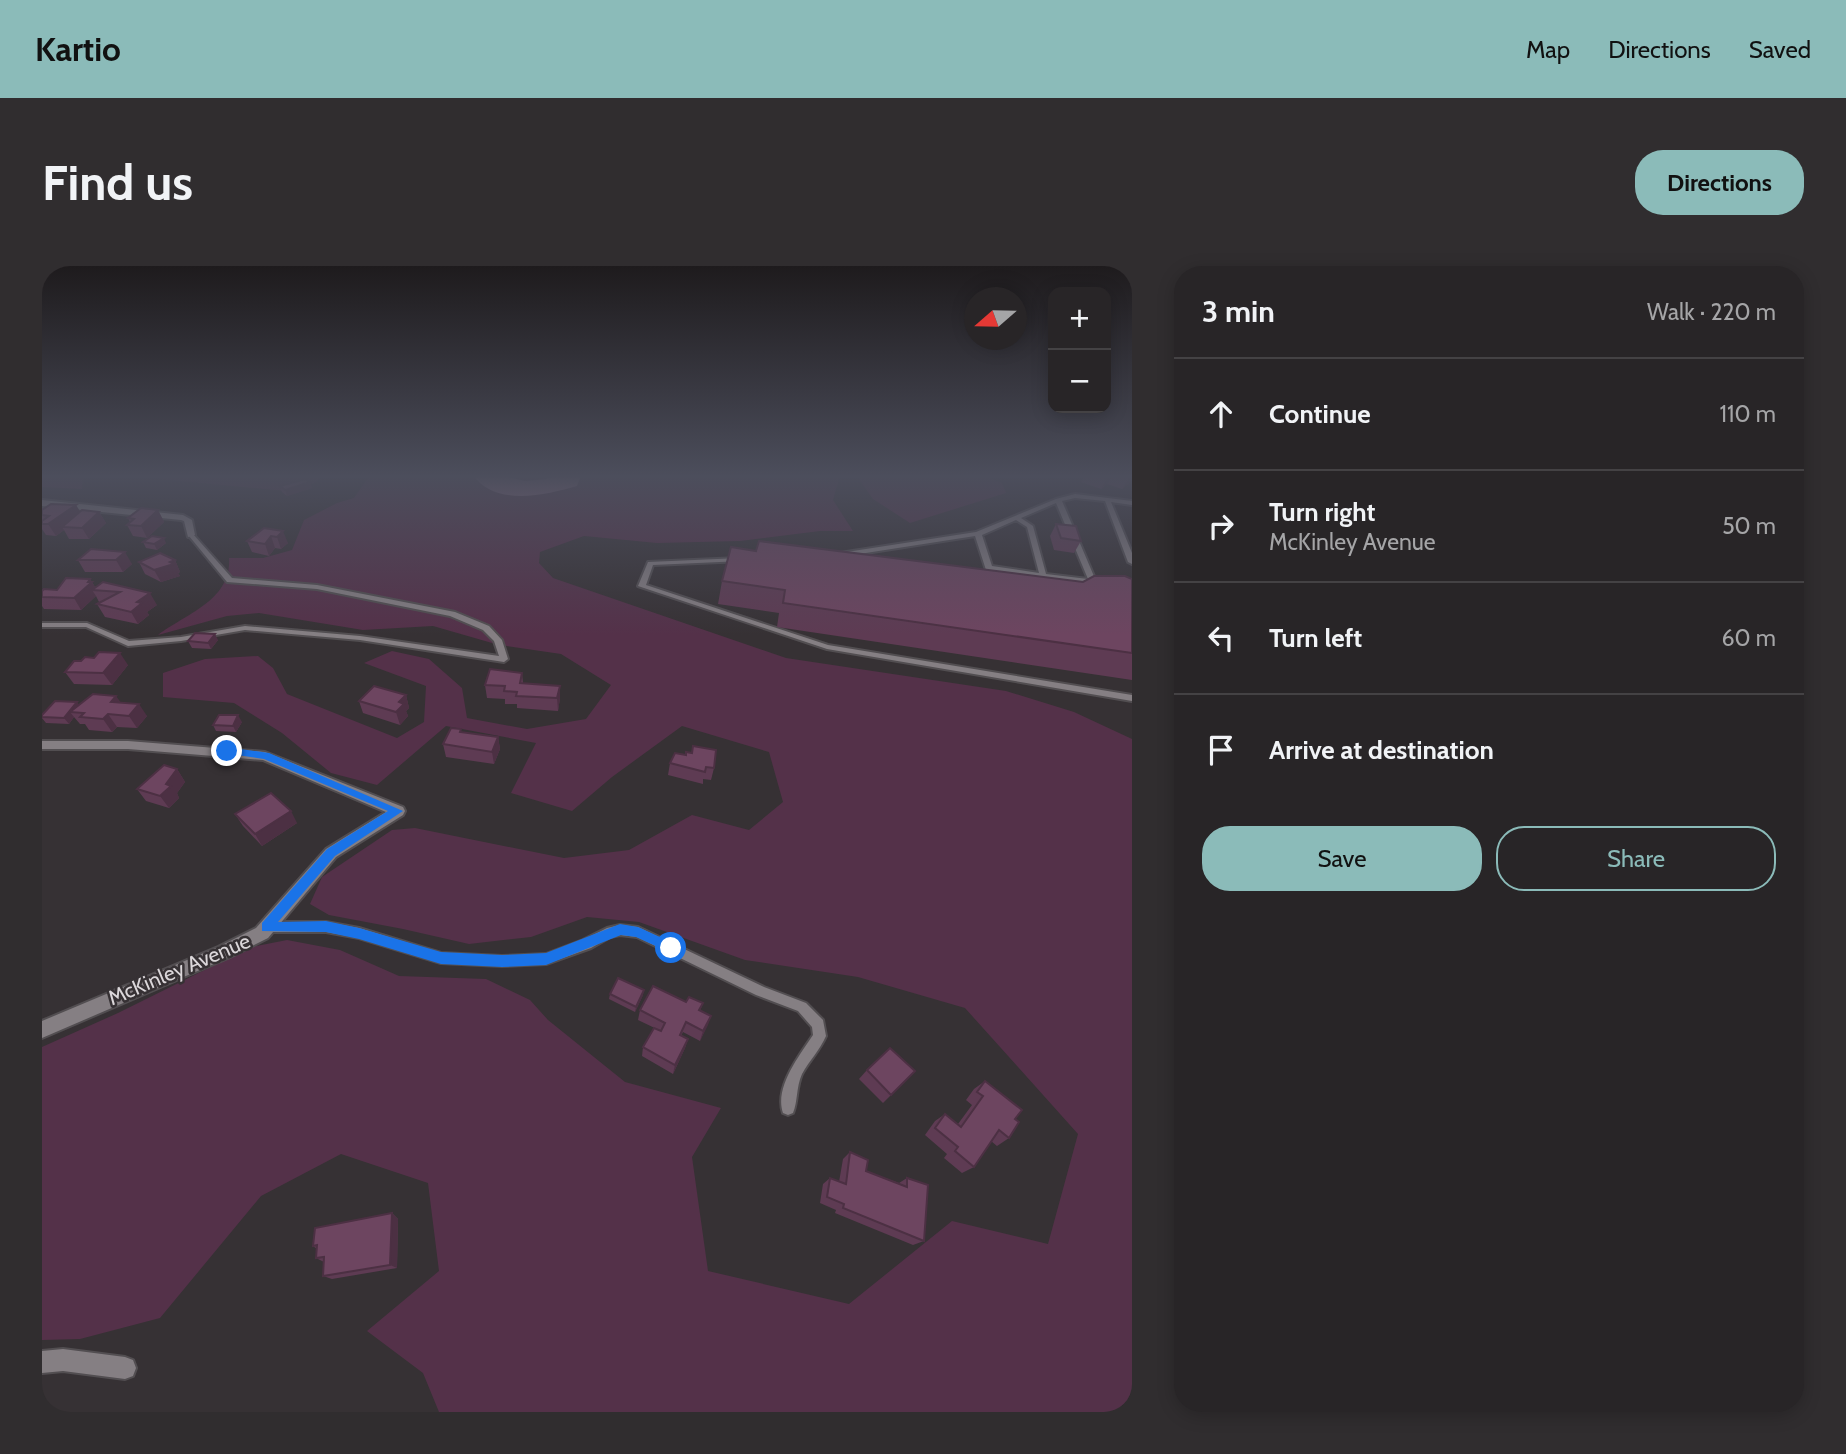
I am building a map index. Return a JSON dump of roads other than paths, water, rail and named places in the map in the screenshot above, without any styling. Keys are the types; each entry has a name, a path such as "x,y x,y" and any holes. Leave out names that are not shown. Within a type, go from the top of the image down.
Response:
{"street":[{"path":"190,528 191,535"},
{"name":"McKinley Avenue","path":"42,745 128,745 265,756 398,811 331,853 262,933 225,952 42,1030"},
{"path":"42,1362 63,1360 125,1368"}],"lane":[{"path":"835,556 978,534 991,528"},
{"path":"1029,528 1032,531 1044,576"},
{"path":"1070,528 1093,582"},
{"path":"1119,528 1132,562"},
{"path":"978,534 989,568 1106,584"},
{"path":"42,625 87,625 128,643 181,639 245,628 360,638 504,659 498,640 486,628 452,614 328,589 230,580 191,535"},
{"path":"756,560 650,563 642,586 827,647 1132,698"},
{"path":"827,635 827,647"},
{"path":"266,927 326,927 359,933 441,958 502,961 546,959 587,944 607,933 620,930 638,932 760,991 802,1007 818,1024 820,1036 800,1061 790,1080 788,1108"}]}
